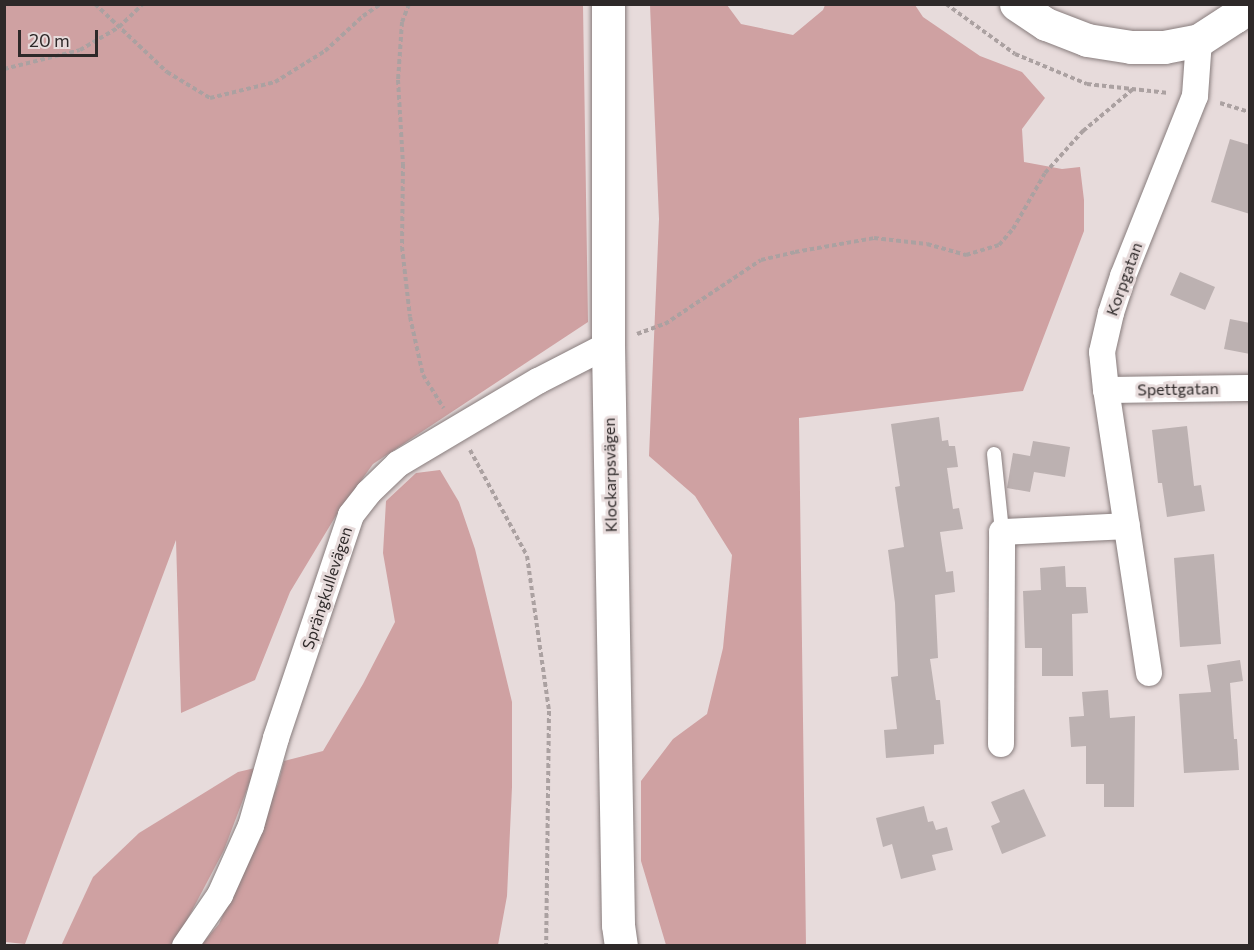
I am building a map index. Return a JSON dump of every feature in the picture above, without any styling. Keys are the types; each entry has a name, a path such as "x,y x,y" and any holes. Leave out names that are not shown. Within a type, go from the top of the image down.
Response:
{"street":[{"name":"Klockarpsvägen","path":"608,4 608,345 618,913 621,945"},
{"path":"1016,4 1046,24 1087,40 1131,47 1164,47 1199,40 1236,16 1246,4"},
{"name":"Korpgatan","path":"1149,673 1102,352 1111,313 1195,96 1199,40"},
{"name":"Sprängkullevägen","path":"185,945 220,895 250,826 276,738 351,515 368,493 398,464 538,381 608,345"},
{"name":"Spettgatan","path":"1106,390 1250,388"},
{"path":"1001,744 1002,532 1127,526"}],"lane":[{"path":"994,454 1002,532"}],"path":[{"path":"95,4 167,72 210,98 275,82 325,51 363,16 381,4"},
{"path":"4,69 80,50 119,27 143,4"},
{"path":"409,4 402,22 398,80 403,164 402,247 408,306 423,375 457,428 528,556 549,711 546,945"},
{"path":"608,345 665,324 761,260 874,238 927,244 966,255 999,245 1013,229 1045,172 1083,131 1133,89"}],"shaded area":[{"path":"5,5 583,5 588,322 373,464 337,514 290,592 255,680 181,713 176,540 25,944 5,942"},
{"path":"650,5 727,5 741,24 793,35 823,10 825,5 915,5 923,17 980,56 1022,72 1045,98 1022,129 1024,162 1062,169 1080,167 1084,200 1084,231 1023,391 799,418 806,945 666,945 641,861 641,781 673,739 707,714 723,648 732,555 695,496 649,456 659,219"},
{"path":"440,470 459,502 475,549 512,702 512,787 507,896 498,945 200,946 219,924 278,784 284,761 323,751 363,684 395,622 383,553 386,501 416,473"},
{"path":"255,768 224,850 177,939 170,945 61,946 93,877 139,833 238,772"}],"building":[{"path":"1230,139 1250,145 1250,214 1211,202"},
{"path":"1180,272 1215,287 1205,310 1170,295"},
{"path":"1230,319 1250,323 1250,354 1224,349"},
{"path":"939,417 942,441 948,440 949,446 955,446 958,467 947,468 953,509 959,508 963,529 940,532 946,572 953,571 955,592 935,595 938,658 930,659 936,700 940,700 944,744 934,745 934,754 886,758 884,730 897,729 891,677 898,676 895,603 888,550 904,547 895,487 900,486 891,424"},
{"path":"1187,426 1194,486 1201,485 1205,511 1167,517 1162,483 1158,483 1152,430"},
{"path":"1033,441 1070,447 1065,477 1034,472 1030,492 1007,488 1013,453 1030,456"},
{"path":"1214,554 1221,644 1180,647 1174,558"},
{"path":"1065,566 1066,587 1086,587 1088,613 1072,614 1073,676 1042,676 1042,648 1025,648 1023,591 1041,590 1040,568"},
{"path":"1240,660 1243,681 1230,683 1239,770 1184,773 1179,694 1211,692 1207,665"},
{"path":"1108,690 1110,718 1135,716 1134,807 1104,807 1104,784 1086,784 1086,746 1071,747 1069,717 1084,716 1082,692"},
{"path":"1024,789 1046,836 1002,854 991,826 1000,822 991,802"},
{"path":"924,806 928,822 933,821 936,830 947,827 953,850 932,855 936,870 901,879 892,844 883,847 876,818"}]}
